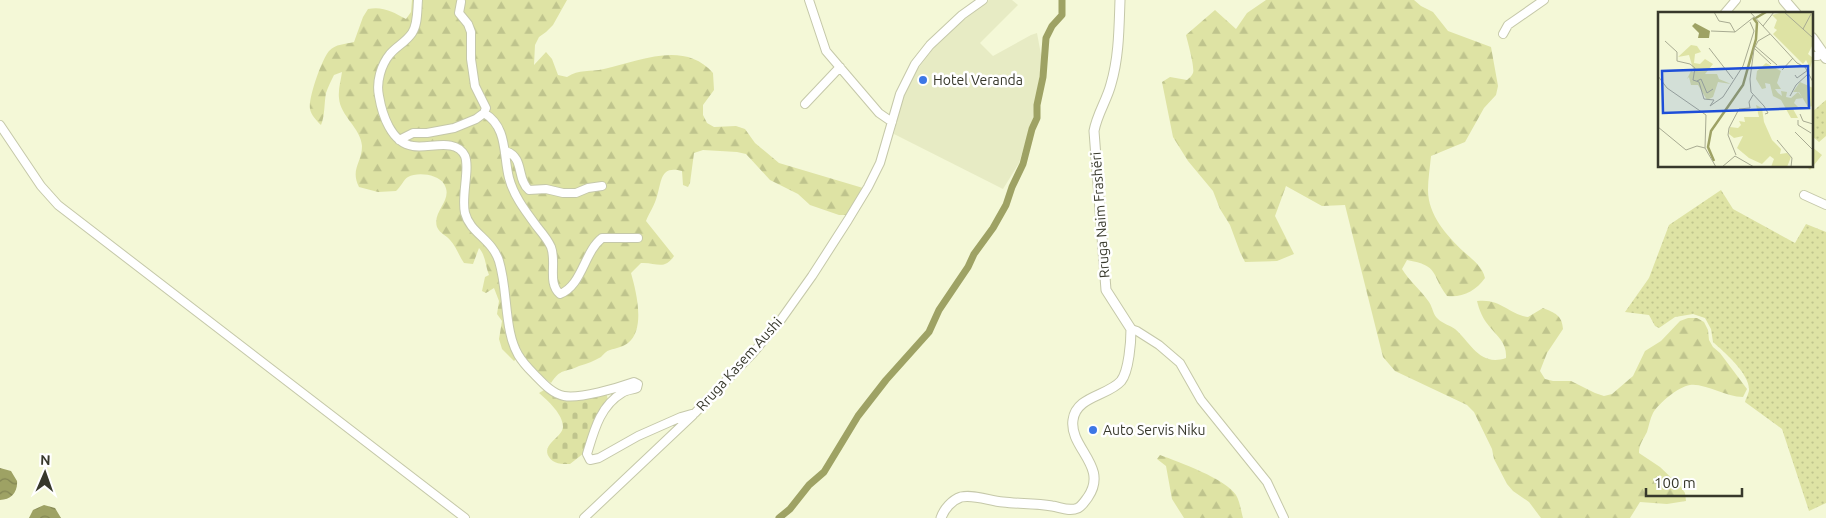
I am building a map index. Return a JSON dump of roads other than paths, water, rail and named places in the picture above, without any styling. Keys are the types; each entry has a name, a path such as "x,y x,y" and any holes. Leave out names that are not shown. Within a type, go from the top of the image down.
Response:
{"main road":[{"path":"1784,0 1795,12"},
{"path":"1814,42 1820,56"}],"street":[{"path":"418,0 416,24 413,32 407,40 390,53 383,64 379,78 378,94 382,112 385,120 399,140 413,133 427,133 454,128 476,119 486,108 476,91 472,68 472,32 459,14 461,2"},
{"path":"808,0 826,51 885,119 892,122"},
{"name":"Rruga Kasem Aushi","path":"399,140 412,146 448,145 458,148 464,154 466,160 465,214 470,225 494,249 499,262 509,330 521,361 550,389 562,396 573,397 634,382 638,384 637,388 623,392 611,400 596,424 587,454 590,460 599,458 638,436 695,413 753,353 780,321 812,276 868,187 880,164 900,94 908,76 930,45 983,0"},
{"name":"Rruga Naim Frashëri","path":"1120,0 1118,53 1112,84 1095,123 1094,131 1106,290 1130,329"},
{"path":"1504,34 1508,25 1544,0"},
{"path":"1726,12 1736,0"},
{"path":"806,104 840,67"},
{"path":"484,112 493,119 502,135 509,178 522,207 551,246 554,283 560,294 569,290 598,241 607,237 638,238"},
{"path":"0,125 41,186 58,205 465,518"},
{"path":"506,151 515,158 521,170 523,183 529,190 576,193 588,188 602,186"},
{"path":"1804,195 1826,205"},
{"path":"941,518 954,500 968,496 1069,510 1081,506 1093,488 1094,476 1088,458 1076,436 1073,419 1077,409 1083,404 1111,389 1122,380 1125,374 1130,329 1137,331 1159,345 1180,364 1201,400 1267,482 1284,518"},
{"path":"584,518 695,413"}],"water":[{"path":"0,468 11,471 17,481 13,495 4,500 0,500"},
{"path":"44,505 55,508 61,518 29,518 33,510"}],"waterway":[{"path":"779,518 790,509 809,485 824,472 858,416 886,380 929,332 939,310 1006,205 1023,164 1032,129 1037,118 1046,38 1052,26 1062,15 1062,0"}],"place":[{"name":"Hotel Veranda","path":"923,80"},
{"name":"Auto Servis Niku","path":"1093,430"}]}
